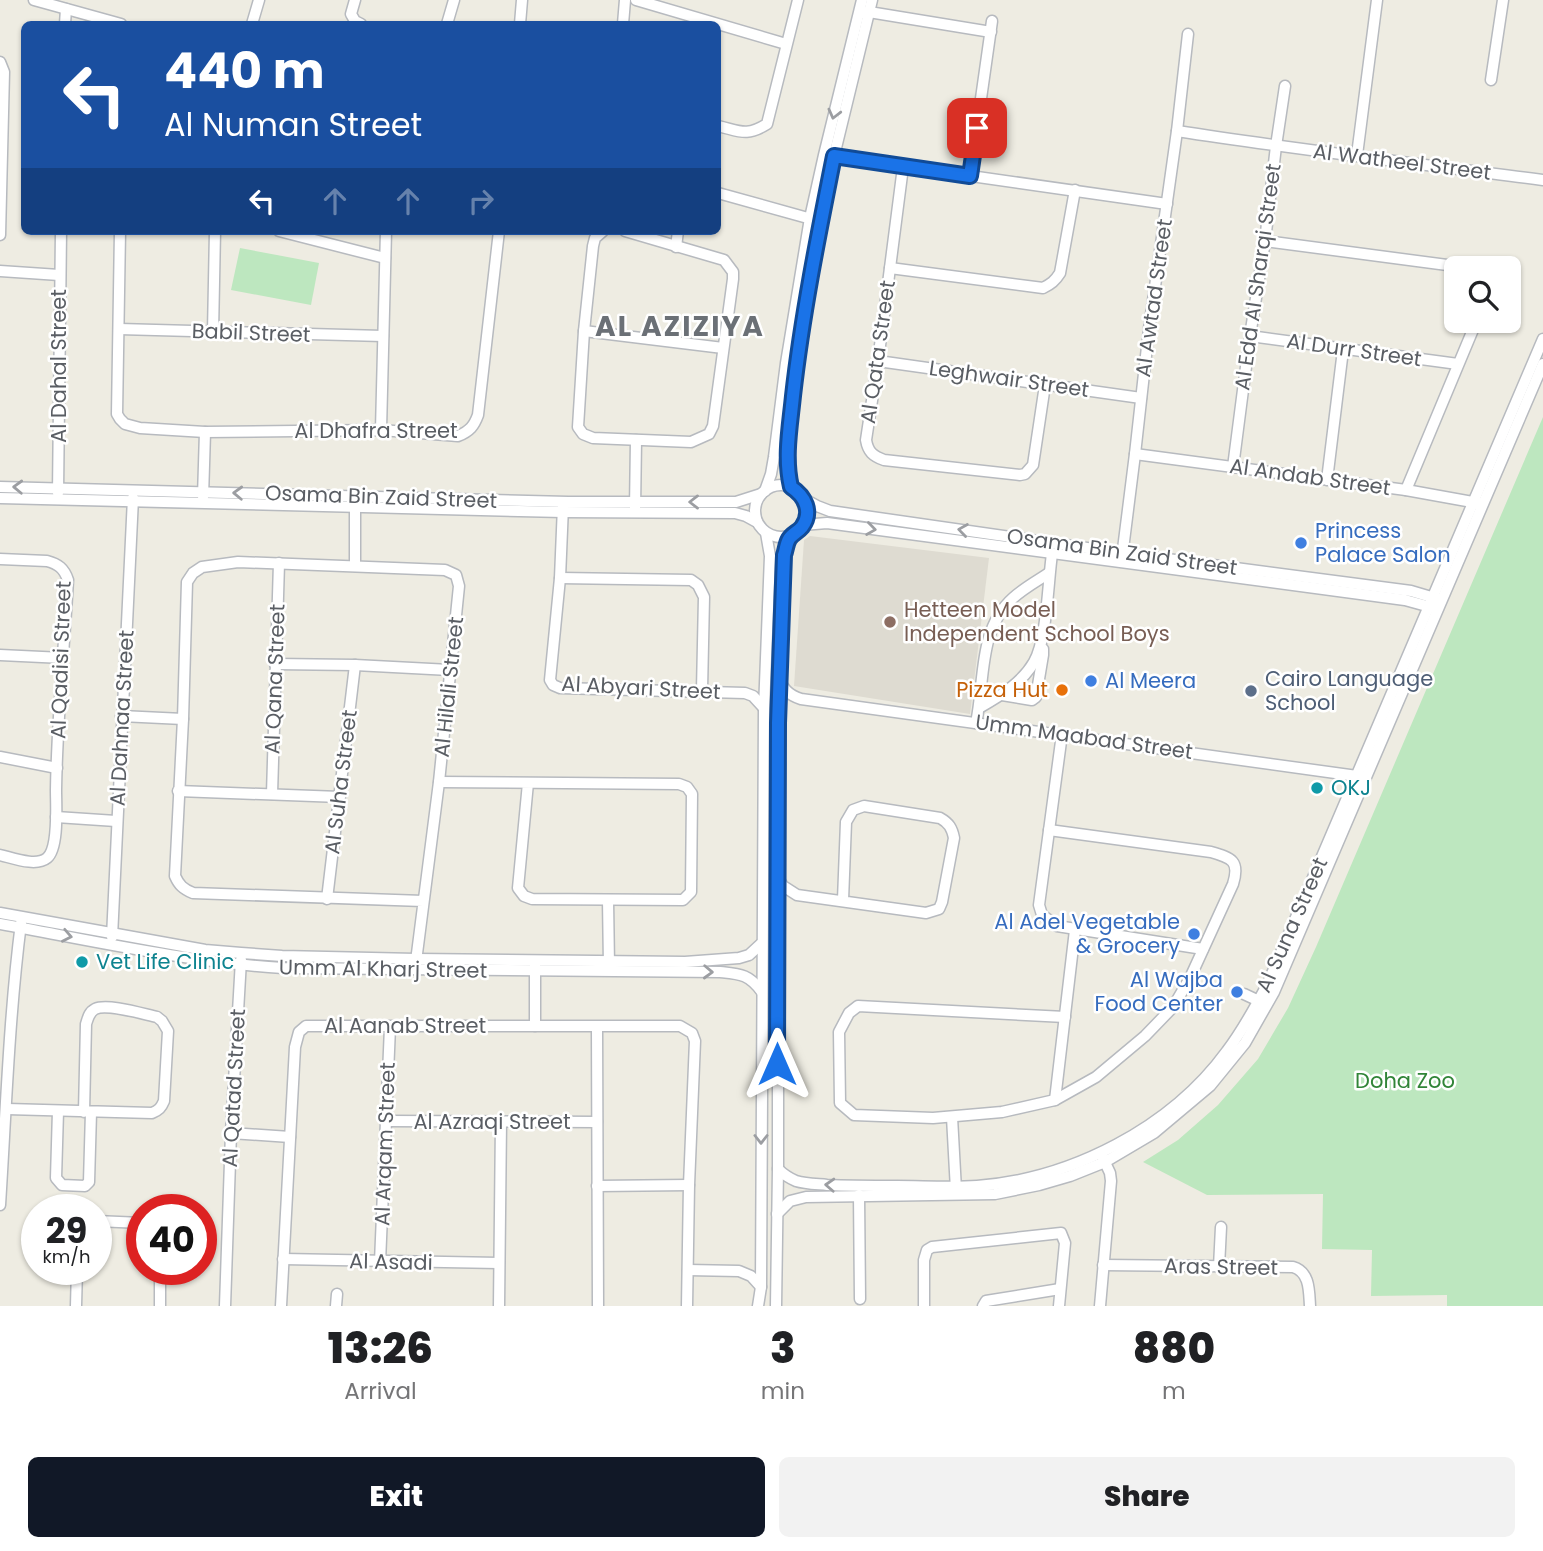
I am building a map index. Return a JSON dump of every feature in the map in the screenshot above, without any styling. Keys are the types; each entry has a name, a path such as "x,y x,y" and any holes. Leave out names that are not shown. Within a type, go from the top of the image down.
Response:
{"street":[{"path":"34,0 110,21"},
{"path":"253,21 258,0"},
{"path":"355,0 351,14 355,21"},
{"path":"448,21 454,0"},
{"path":"520,21 523,0"},
{"path":"623,21 625,0"},
{"path":"636,0 708,21"},
{"path":"721,127 747,133 767,124 798,0"},
{"path":"862,0 864,13"},
{"path":"758,1306 761,1287 764,674 770,556 766,533 757,522 755,508 771,474 810,218 829,156 864,13 872,0"},
{"path":"1357,155 1377,0"},
{"path":"1491,80 1503,0"},
{"path":"65,21 66,9"},
{"path":"864,13 990,32"},
{"path":"970,176 992,20"},
{"path":"721,25 786,44"},
{"name":"Al Awtad Street","path":"1121,558 1188,34"},
{"path":"0,62 4,72 0,235"},
{"name":"Al Edd Al Sharqi Street","path":"1233,467 1285,86"},
{"name":"Al Watheel Street","path":"1177,131 1543,180"},
{"path":"829,156 1167,204"},
{"path":"791,487 787,457 794,384 821,222 829,156"},
{"name":"Al Qata Street","path":"903,167 866,440 870,452 884,460 1025,474 1033,465 1045,385"},
{"path":"890,268 1043,288 1055,281 1060,273 1074,190"},
{"path":"721,194 821,222"},
{"name":"Al Dahal Street","path":"58,500 61,235"},
{"name":"Al Dhafra Street","path":"120,235 117,414 125,424 140,428 205,432 381,430 458,436 468,432 478,415 499,235"},
{"path":"213,332 215,235"},
{"path":"295,235 385,258"},
{"path":"381,430 386,235"},
{"path":"598,235 593,246 578,427 583,434 593,438 691,442 709,434 713,426 733,272 724,261 638,235"},
{"path":"676,247 678,235"},
{"path":"1265,241 1444,265"},
{"path":"0,271 60,275"},
{"name":"Babil Street","path":"119,329 383,336"},
{"path":"584,331 723,348"},
{"path":"1406,490 1471,333"},
{"name":"Al Durr Street","path":"1250,336 1458,364"},
{"name":"Al Suna Street","path":"1478,504 1543,339"},
{"path":"1327,480 1343,350"},
{"name":"Leghwair Street","path":"878,360 1140,398"},
{"name":"Al Suna Street","path":"778,1170 796,1181 808,1184 995,1194 1070,1176 1154,1133 1210,1086 1245,1043 1274,992 1435,603 1543,364"},
{"path":"203,504 205,432"},
{"path":"635,508 636,440"},
{"name":"Al Andab Street","path":"1135,454 1406,490 1478,504"},
{"path":"763,492 778,485 791,487 804,499 807,512 803,525 791,535 778,537 766,533"},
{"name":"Osama Bin Zaid Street","path":"0,486 204,492 355,501 635,508 735,513 757,522"},
{"name":"Al Dahnaa Street","path":"111,939 134,490"},
{"name":"Osama Bin Zaid Street","path":"635,508 736,502 763,492"},
{"name":"Osama Bin Zaid Street","path":"0,498 203,504 355,501"},
{"name":"Osama Bin Zaid Street","path":"804,499 830,511 1121,558 1411,591 1435,603"},
{"path":"355,501 355,566"},
{"name":"Al Abyari Street","path":"563,507 560,578 550,680 553,685 560,688 745,693 752,696 764,709"},
{"name":"Osama Bin Zaid Street","path":"803,525 827,523 1052,554 1121,558"},
{"path":"776,1306 778,723 784,555 791,535"},
{"path":"979,708 1002,695 1021,679 1034,663 1041,642 1052,554"},
{"name":"Al Qadisi Street","path":"0,559 47,561 60,566 66,572 68,580 52,851 43,861 34,862 0,855"},
{"name":"Al Hilali Street","path":"416,964 439,782 459,586 456,575 445,570 238,562 202,567 193,573 187,582 175,876 178,884 193,893 423,901"},
{"name":"Al Qana Street","path":"272,794 279,563"},
{"path":"976,723 987,644 996,620 1013,598 1049,573"},
{"path":"560,578 691,580 698,585 704,597 702,690"},
{"path":"1002,695 1032,700 1036,698 1043,655 1041,642"},
{"path":"0,654 63,658"},
{"path":"275,664 450,670"},
{"name":"Al Suha Street","path":"327,899 355,665"},
{"name":"Al Abyari Street","path":"745,693 757,684 764,674"},
{"path":"779,679 790,695 801,699"},
{"path":"778,723 785,707 801,699"},
{"name":"Umm Maabad Street","path":"801,699 1361,777"},
{"path":"121,716 183,719"},
{"path":"1062,734 1039,905 1042,915 1057,926 1075,930 1203,949"},
{"path":"0,757 57,768"},
{"name":"Al Suna Street","path":"1102,1158 1153,1123 1191,1091 1226,1053 1268,983 1361,777"},
{"path":"439,782 679,784 687,786 692,794 691,892 683,900 532,899 524,896 518,888 528,783"},
{"path":"178,791 340,797"},
{"path":"778,878 783,886 797,895 934,912 942,902 954,838 948,822 940,818 864,806 853,810 846,822 843,900"},
{"path":"56,817 116,821"},
{"path":"1049,830 1211,852 1234,862 1237,871 1233,884 1190,978 1173,1007 1145,1036 1096,1077 1055,1100 1002,1112 933,1118 855,1115 840,1103 839,1032 849,1013 858,1006 1065,1017"},
{"path":"778,917 781,909 797,895"},
{"path":"608,900 609,965"},
{"name":"Umm Al Kharj Street","path":"0,913 21,922 205,961 283,968 416,964 609,965 738,958 749,955 762,943"},
{"path":"0,1205 7,1109 4,1054 21,922"},
{"name":"Umm Al Kharj Street","path":"0,923 21,922"},
{"path":"1055,1100 1075,930"},
{"name":"Umm Al Kharj Street","path":"111,939 241,953 416,964"},
{"name":"Al Qatad Street","path":"225,1306 241,953"},
{"path":"535,965 535,1026"},
{"name":"Umm Al Kharj Street","path":"609,965 739,974 749,978 762,992"},
{"path":"1244,994 1259,1001"},
{"path":"7,1109 88,1112 152,1113 161,1108 164,1101 168,1031 162,1021 157,1017 106,1007 92,1011 86,1024 88,1112 89,1182 85,1186 62,1185 56,1178 58,1111"},
{"name":"Al Aanab Street","path":"281,1306 295,1047 299,1032 306,1026 680,1026 692,1033 695,1041 689,1185 688,1306"},
{"name":"Al Arqam Street","path":"380,1262 390,1027"},
{"path":"597,1027 598,1306"},
{"path":"952,1117 956,1191"},
{"name":"Al Azraqi Street","path":"386,1121 597,1122"},
{"path":"499,1306 501,1121"},
{"path":"231,1133 290,1137"},
{"path":"1100,1306 1111,1181 1102,1158"},
{"path":"597,1186 689,1185"},
{"name":"Al Suna Street","path":"777,1214 790,1201 798,1199 956,1191"},
{"path":"859,1195 860,1299"},
{"path":"1219,1267 1221,1227"},
{"path":"924,1306 924,1260 927,1250 932,1247 1061,1233 1065,1243 1059,1306"},
{"path":"739,1271 751,1266 761,1253"},
{"name":"Al Asadi","path":"283,1259 499,1263"},
{"name":"Aras Street","path":"1103,1265 1293,1267 1300,1269 1309,1285 1310,1306"},
{"path":"688,1270 739,1271 751,1276 761,1287"},
{"path":"76,1306 77,1285"},
{"path":"160,1285 160,1306"},
{"path":"983,1306 986,1301 1060,1289"},
{"path":"336,1306 337,1294"}],"shaded area":[{"name":"Hetteen Model Independent School Boys","path":"810,536 989,558 970,714 794,686 804,540"}],"green space":[{"path":"240,248 319,263 311,305 231,290"},
{"name":"Doha Zoo","path":"1543,417 1543,1306 1447,1306 1447,1295 1371,1296 1372,1250 1322,1249 1323,1194 1207,1195 1143,1162 1178,1140 1218,1105 1258,1059 1288,1008"}],"place":[{"name":"Princess Palace Salon","path":"1301,543"},
{"name":"Hetteen Model Independent School Boys","path":"890,622"},
{"name":"Al Meera","path":"1091,681"},
{"name":"Pizza Hut","path":"1062,690"},
{"name":"Cairo Language School","path":"1251,691"},
{"name":"OKJ","path":"1317,788"},
{"name":"Al Adel Vegetable & Grocery","path":"1194,934"},
{"name":"Vet Life Clinic","path":"82,962"},
{"name":"Al Wajba Food Center","path":"1237,992"}],"district":[{"name":"AL AZIZIYA","path":"680,326"}],"route":[{"path":"777,1064 778,723 784,555 787,542 803,525 807,512 804,499 791,487 787,457 796,372 834,156 970,176 977,128"}]}
